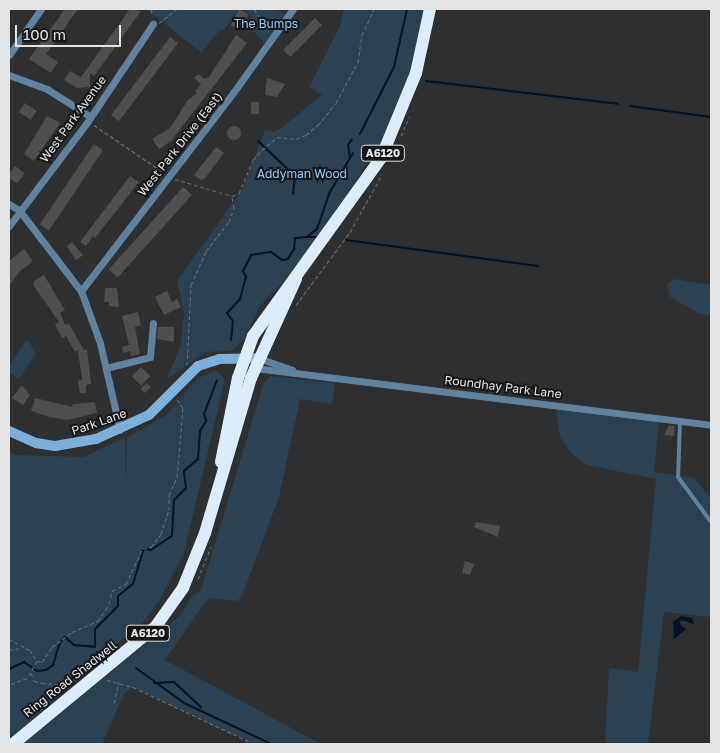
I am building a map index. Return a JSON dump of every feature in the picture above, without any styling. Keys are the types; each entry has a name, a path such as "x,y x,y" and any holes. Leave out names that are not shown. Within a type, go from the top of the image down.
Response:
{"highway":[{"name":"A6120","path":"250,362 296,279 370,175 387,145 416,73 430,9"},
{"name":"Ring Road Shadwell","path":"13,744 136,644 170,609 199,554 220,476 223,444 250,362"}],"street":[{"path":"9,55 41,9"},
{"name":"West Park Drive (East)","path":"81,291 275,37 293,9"},
{"name":"West Park Avenue","path":"9,226 19,210 89,119 153,20"},
{"path":"9,75 47,89 89,119"},
{"path":"9,204 19,210 81,291 106,368 120,430"},
{"path":"106,368 150,357 153,323"},
{"name":"Park Lane","path":"9,431 36,443 72,446 120,430 149,415 173,393 191,371 207,362 250,362"},
{"name":"Roundhay Park Lane","path":"250,362 292,370 711,425"}],"lane":[{"path":"680,421 678,477 711,522"}],"path":[{"path":"152,9 153,20"},
{"path":"162,22 177,9"},
{"path":"254,9 275,37"},
{"path":"89,119 135,156 183,183 232,196 242,190 252,160 262,150 277,137 296,139 306,135 318,125 336,103 358,62 362,35 374,9"},
{"path":"153,20 162,22"},
{"path":"153,20 162,22"},
{"path":"401,137 410,115"},
{"path":"294,307 350,232 382,173"},
{"path":"191,371 185,363 191,285 206,251 229,222 234,208 232,196"},
{"path":"37,661 42,662 52,647 72,632 98,621 109,604 112,591 126,584 143,548 152,547 161,534 169,510 169,494 177,477 178,441 181,434 182,408 173,393"},
{"path":"9,639 22,648 30,650 37,661"},
{"path":"9,650 22,648"},
{"path":"9,685 16,684 31,673 37,661"},
{"path":"31,673 34,681 42,683 66,685 87,682"},
{"path":"106,680 119,682 254,744"},
{"path":"114,703 119,682"}],"green space":[{"name":"The Bumps","path":"146,9 239,9 224,30 221,29 201,52"},
{"name":"The Bumps","path":"243,9 274,9 289,16 268,46 252,30 251,15"},
{"name":"Addyman Wood","path":"344,9 424,9 412,69 377,155 371,153 352,190 310,254 259,307 245,339 231,351 206,352 167,379 181,344 184,313 177,281 242,190 265,130 274,132 280,129 322,95 309,87 339,28"},
{"path":"674,279 711,285 711,316 700,314 670,297 667,284"},
{"path":"27,339 36,353 19,379 9,372 9,366"},
{"path":"215,370 225,379 184,553 159,601 145,620 9,740 9,450 14,455 84,457 125,437 126,488 127,438 166,415 197,379"},
{"path":"270,376 335,383 332,404 300,399 279,497 242,596 237,601 208,598 165,660 321,744 254,744 133,687 124,694 102,744 22,744 180,616 192,596 201,590 263,385"},
{"path":"556,409 659,422 654,472 694,478 711,499 711,617 664,612 648,744 605,744 609,668 638,672 656,479 587,465 571,453 560,437"}],"shaded area":[{"path":"681,616 692,618 694,624 681,620 680,624 686,629 674,639 673,622"}],"building":[{"path":"65,9 78,9 46,54 58,62 51,73 29,59"},
{"path":"130,9 141,11 94,76 90,73 90,87 77,88 64,80 70,71 81,77"},
{"path":"239,9 249,14 241,30 231,25"},
{"path":"315,18 322,25 290,57 283,50"},
{"path":"236,35 247,43 171,141 159,149 152,139 170,128 188,100 197,93 195,91 201,84 194,78 198,74 205,79 209,77"},
{"path":"170,37 178,43 119,121 111,115"},
{"path":"267,78 285,84 277,97 265,95"},
{"path":"251,102 259,102 259,114 251,114"},
{"path":"25,103 37,111 30,120 19,112"},
{"path":"47,116 60,123 34,161 24,154"},
{"path":"234,126 239,128 241,133 239,138 234,140 229,138 227,133 229,128"},
{"path":"94,144 103,150 49,231 40,224"},
{"path":"216,147 224,153 205,178 201,180 194,175"},
{"path":"15,166 25,173 17,184 9,178"},
{"path":"130,176 139,182 95,238 93,236 86,246 80,242"},
{"path":"183,187 192,195 118,278 109,269"},
{"path":"72,242 83,255 76,260 67,246"},
{"path":"24,249 33,261 19,272 9,286 9,261"},
{"path":"44,275 65,310 60,313 65,325 69,324 84,350 87,350 91,384 86,385 86,393 80,393 78,381 82,380 78,350 75,352 66,336 62,338 55,324 59,322 34,286 34,281"},
{"path":"105,288 117,288 119,307 109,306 109,302 104,302"},
{"path":"167,291 172,302 177,299 181,307 164,315 155,297"},
{"path":"138,312 141,325 135,327 140,354 131,356 130,351 123,353 122,347 129,345 122,316"},
{"path":"158,327 174,327 174,342 157,339"},
{"path":"141,367 150,376 141,385 132,376"},
{"path":"146,383 151,387 145,393 141,389"},
{"path":"22,385 30,395 23,405 12,398"},
{"path":"35,398 72,407 73,404 95,402 97,413 67,420 50,417 31,411"},
{"path":"669,425 675,426 674,436 664,435"},
{"path":"476,522 500,526 498,537 474,527"},
{"path":"465,561 474,564 470,575 462,573"}],"waterway":[{"path":"360,134 394,67 407,9"},
{"path":"426,81 618,104"},
{"path":"630,106 711,117"},
{"path":"350,158 348,145 352,139"},
{"path":"258,141 295,176 293,194"},
{"path":"231,340 233,321 227,313 240,299 246,277 243,271 251,255 271,252 282,260 288,259 294,249 295,238 307,237 317,229 330,192 353,153"},
{"path":"309,237 319,237"},
{"path":"346,240 538,266"},
{"path":"9,669 24,662 37,671 46,670 53,665 60,642 65,637 74,645 95,647 95,629 118,606 118,596 133,584 144,548 151,550 172,536 174,500 186,488 184,471 198,459 200,431 206,421 204,414 217,380"},
{"path":"136,668 184,703 271,744"},
{"path":"154,683 174,682 201,707"}]}
